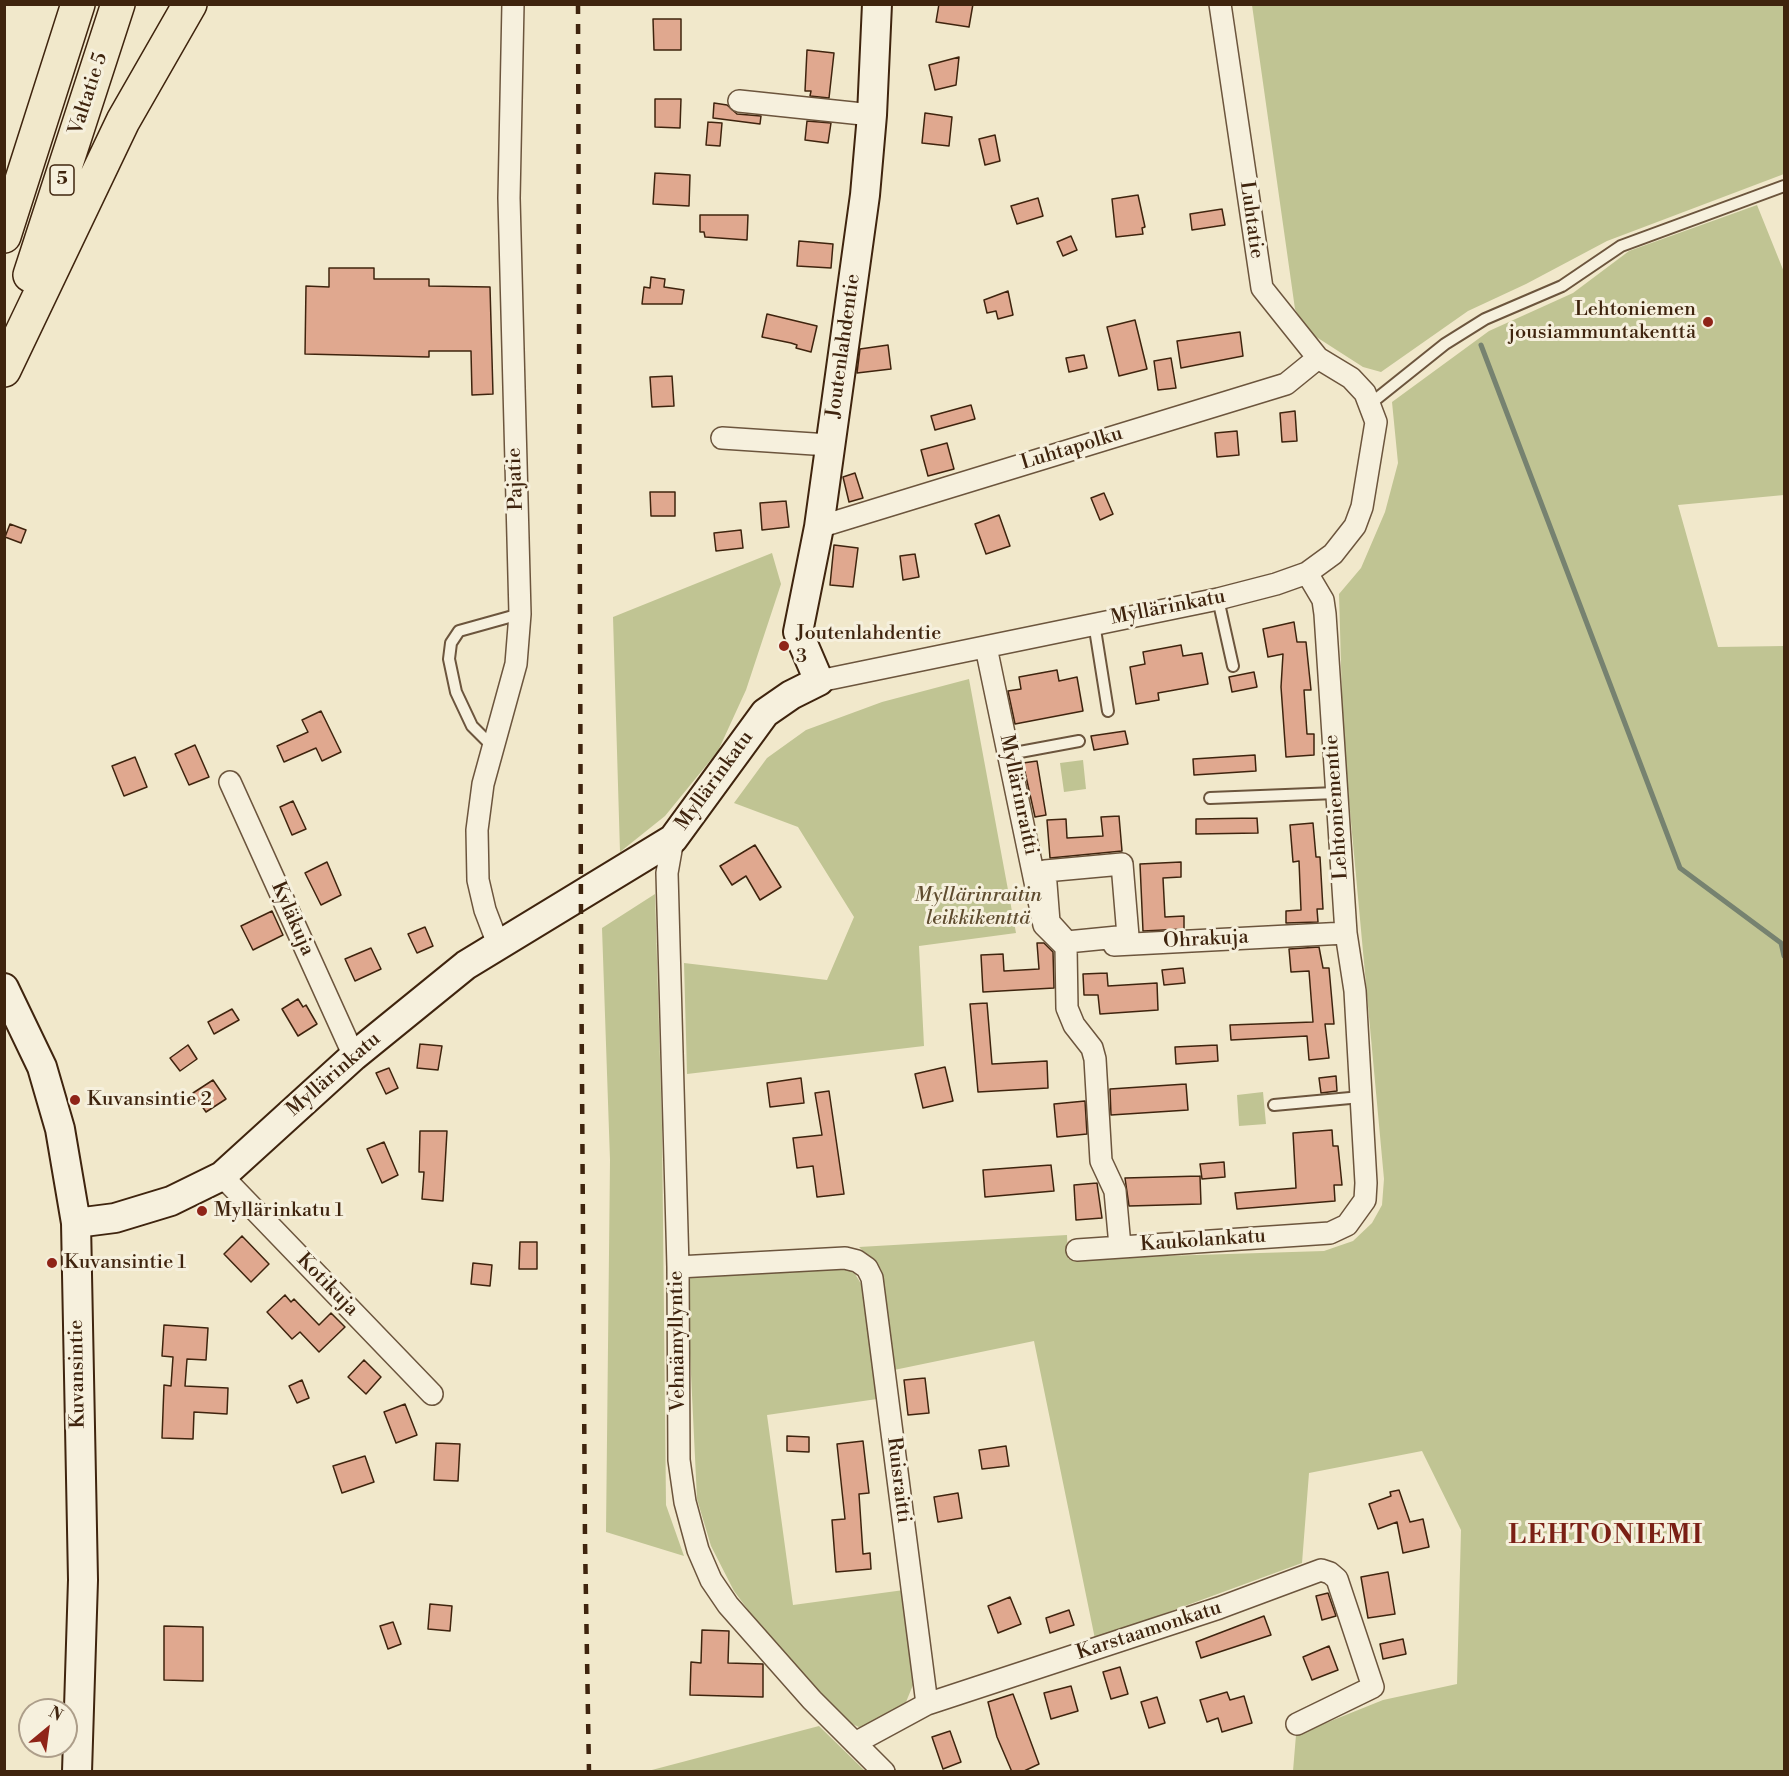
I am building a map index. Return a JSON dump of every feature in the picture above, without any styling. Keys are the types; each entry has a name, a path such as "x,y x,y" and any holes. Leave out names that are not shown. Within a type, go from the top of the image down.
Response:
{"highway":[{"name":"Valtatie 5","path":"4,236 78,4"},
{"name":"Valtatie 5","path":"4,354 118,4"},
{"path":"4,370 123,121 189,4"}],"street":[{"name":"Pajatie","path":"498,944 485,910 478,880 477,830 483,784 516,664 520,614 509,198 513,4"},
{"name":"Joutenlahdentie","path":"819,681 798,632 819,527 865,195 873,115 877,4"},
{"name":"Luhtatie","path":"1220,4 1262,288 1318,358 1351,378 1367,398"},
{"path":"739,101 873,115"},
{"name":"Luhtapolku","path":"819,527 1286,384 1318,358"},
{"path":"1307,573 1333,554 1344,542 1362,507 1376,422 1367,398"},
{"path":"722,438 830,445"},
{"name":"Myllärinkatu","path":"76,1223 115,1218 171,1201 222,1176 354,1056 466,964 673,839 765,713 791,695 819,681 1218,599 1307,573"},
{"name":"Lehtoniementie","path":"1307,573 1323,600 1325,614 1346,933 1355,991 1366,1183 1365,1200 1347,1225 1330,1233"},
{"name":"Myllärinraitti","path":"986,647 1044,925 1066,947"},
{"name":"Kyläkuja","path":"230,782 354,1056"},
{"name":"Vehnämyllyntie","path":"673,839 667,873 678,1268 679,1460 685,1502 698,1550 711,1580 728,1605 812,1700 884,1772"},
{"path":"1122,864 1128,936 1067,942 1049,922 1045,871 1122,864"},
{"name":"Ohrakuja","path":"1066,947 1346,933"},
{"path":"1066,947 1067,1008 1074,1025 1088,1040 1095,1059 1101,1161 1115,1191 1120,1246"},
{"name":"Kuvansintie","path":"4,988 42,1067 60,1129 76,1223 83,1580 77,1772"},
{"name":"Kotikuja","path":"222,1176 432,1394"},
{"name":"Kaukolankatu","path":"1077,1250 1330,1233"},
{"name":"Ruisraitti","path":"678,1268 845,1258 857,1261 867,1268 872,1278 927,1704"},
{"name":"Karstaamonkatu","path":"855,1743 927,1704 1219,1608 1321,1570 1330,1573 1337,1580 1373,1687 1297,1724"}],"lane":[{"path":"1367,398 1485,319 1562,286 1621,246 1785,186"},
{"path":"1218,599 1233,666"},
{"path":"493,747 472,726 456,692 449,659 451,643 459,631 520,614"},
{"path":"1094,623 1108,711"},
{"path":"1010,754 1079,741"},
{"path":"1210,798 1336,793"},
{"path":"1274,1105 1361,1097"}],"green space":[{"path":"1252,5 1784,5 1784,174 1607,241 1526,284 1468,311 1381,372 1363,367 1307,331 1295,309"},
{"path":"1757,205 1784,272 1784,495 1678,505 1718,647 1784,646 1784,1771 1293,1771 1296,1735 1383,1700 1457,1684 1461,1530 1422,1451 1309,1473 1302,1563 1095,1639 1034,1341 894,1370 881,1269 859,1247 1067,1235 1068,1259 1324,1251 1353,1241 1372,1223 1382,1205 1384,1179 1343,735 1339,594 1361,568 1385,512 1398,463 1392,402 1489,331 1573,293 1629,251"},
{"path":"772,553 781,584 746,690 718,751 665,816 620,852 613,617"},
{"name":"Myllärinraitin leikkikenttä","path":"969,679 1016,933 919,946 924,1046 687,1074 684,963 827,980 854,917 798,827 734,803 767,758 806,730 882,702"},
{"path":"1083,760 1086,789 1064,792 1060,763"},
{"path":"655,894 662,1126 666,1505 684,1556 606,1532 610,1160 602,928"},
{"path":"1263,1092 1266,1124 1239,1126 1237,1095"},
{"path":"845,1267 855,1274 863,1287 877,1399 767,1415 793,1605 904,1590 915,1668 913,1685 906,1702 871,1727 861,1728 852,1724 809,1682 763,1630 734,1591 711,1546 697,1499 687,1291 688,1280 696,1273"},
{"path":"819,1726 865,1771 648,1771"}],"building":[{"path":"939,4 973,4 969,27 936,22"},
{"path":"653,19 681,19 681,50 654,50"},
{"path":"807,50 834,53 829,98 810,96 811,91 805,91"},
{"path":"959,57 956,85 935,90 929,65"},
{"path":"655,99 681,99 680,128 655,127"},
{"path":"714,103 727,105 737,114 761,116 760,124 713,118"},
{"path":"925,113 952,117 949,146 922,143"},
{"path":"807,121 831,123 828,143 805,140"},
{"path":"708,122 722,123 720,146 706,145"},
{"path":"995,135 1000,161 985,165 979,139"},
{"path":"655,173 690,175 689,206 653,204"},
{"path":"1138,195 1145,227 1142,228 1143,234 1116,237 1112,199"},
{"path":"1038,198 1043,216 1017,224 1011,206"},
{"path":"1222,209 1225,225 1192,230 1190,214"},
{"path":"700,215 748,215 747,240 705,237 704,232 700,232"},
{"path":"1071,236 1077,250 1063,256 1057,242"},
{"path":"799,241 833,244 831,268 797,266"},
{"path":"329,268 374,268 374,279 429,279 429,286 490,287 493,394 472,395 471,351 429,351 429,357 305,354 306,286 329,287"},
{"path":"651,277 665,279 664,287 684,290 682,304 642,304 644,287 650,288"},
{"path":"1008,291 1013,315 998,319 996,311 987,313 984,300"},
{"path":"767,314 817,326 811,352 796,348 797,345 791,343 762,337"},
{"path":"1135,320 1147,369 1119,376 1107,327"},
{"path":"1240,332 1243,356 1181,368 1177,341"},
{"path":"888,345 891,369 857,373 860,349"},
{"path":"1084,355 1087,368 1069,372 1066,358"},
{"path":"1171,358 1176,388 1158,390 1154,361"},
{"path":"672,376 674,406 652,407 650,377"},
{"path":"971,405 975,419 935,430 931,416"},
{"path":"1295,411 1297,441 1282,442 1280,413"},
{"path":"1237,431 1239,455 1217,457 1215,433"},
{"path":"947,443 954,469 928,476 921,450"},
{"path":"855,473 863,498 849,502 843,477"},
{"path":"650,492 675,492 675,516 651,516"},
{"path":"1104,493 1113,514 1100,520 1091,498"},
{"path":"786,501 789,527 762,530 760,503"},
{"path":"999,515 1010,546 986,554 975,524"},
{"path":"10,524 26,530 21,543 5,537"},
{"path":"741,530 743,548 716,551 714,533"},
{"path":"834,545 858,548 853,587 830,585"},
{"path":"915,554 919,577 903,580 900,556"},
{"path":"1294,622 1297,642 1306,642 1311,690 1304,690 1307,734 1314,734 1314,755 1286,757 1281,687 1283,654 1268,657 1263,629"},
{"path":"1181,645 1183,656 1202,653 1208,684 1158,693 1159,700 1136,704 1130,667 1145,664 1143,652"},
{"path":"1057,670 1059,681 1077,677 1083,711 1015,724 1008,691 1021,689 1019,677"},
{"path":"1254,672 1257,687 1232,692 1229,677"},
{"path":"321,711 341,752 322,761 316,748 284,762 277,746 308,732 302,720"},
{"path":"1125,731 1128,744 1094,750 1091,736"},
{"path":"195,745 209,777 189,785 175,754"},
{"path":"1255,755 1256,771 1194,775 1193,759"},
{"path":"135,757 147,787 124,796 112,766"},
{"path":"1037,761 1046,815 1035,817 1023,763"},
{"path":"293,801 306,829 292,835 280,807"},
{"path":"1119,816 1122,851 1050,858 1047,820 1066,819 1067,838 1103,836 1101,817"},
{"path":"1257,818 1258,833 1196,834 1196,819"},
{"path":"1313,823 1316,857 1320,857 1323,909 1317,909 1318,922 1286,923 1286,911 1301,910 1299,861 1293,862 1290,825"},
{"path":"755,845 781,887 760,900 746,876 732,885 720,866"},
{"path":"327,862 341,895 321,905 305,873"},
{"path":"1181,862 1181,877 1163,878 1165,917 1184,916 1184,929 1143,931 1140,864"},
{"path":"272,911 283,935 253,950 241,926"},
{"path":"425,927 433,946 417,953 408,934"},
{"path":"1037,943 1044,943 1053,952 1054,988 983,992 981,955 1003,954 1004,971 1039,969"},
{"path":"1319,947 1323,968 1329,968 1334,1024 1325,1024 1329,1058 1309,1060 1307,1036 1231,1040 1230,1025 1313,1022 1309,971 1291,972 1289,949"},
{"path":"371,948 381,969 355,981 345,959"},
{"path":"1183,968 1185,983 1164,985 1162,970"},
{"path":"1107,973 1108,986 1157,983 1158,1010 1100,1014 1098,995 1084,995 1083,974"},
{"path":"298,999 303,1007 306,1005 317,1024 298,1036 282,1009"},
{"path":"987,1003 992,1064 1047,1061 1048,1088 978,1092 970,1004"},
{"path":"232,1009 239,1020 214,1034 208,1022"},
{"path":"420,1044 442,1046 438,1070 417,1068"},
{"path":"188,1045 197,1059 180,1071 170,1058"},
{"path":"1217,1045 1218,1061 1176,1064 1175,1047"},
{"path":"945,1067 953,1101 923,1108 915,1074"},
{"path":"389,1068 398,1088 386,1094 376,1073"},
{"path":"1336,1076 1337,1091 1321,1093 1319,1078"},
{"path":"801,1078 804,1103 770,1107 767,1083"},
{"path":"213,1080 226,1099 206,1112 193,1093"},
{"path":"1186,1084 1188,1110 1111,1115 1110,1089"},
{"path":"829,1091 844,1194 817,1197 813,1166 797,1168 793,1138 822,1135 815,1093"},
{"path":"1085,1101 1087,1134 1057,1137 1054,1104"},
{"path":"1332,1130 1333,1146 1338,1146 1342,1185 1334,1185 1335,1201 1237,1209 1235,1193 1296,1188 1293,1133"},
{"path":"420,1131 447,1131 443,1201 422,1199 424,1172 419,1172"},
{"path":"384,1142 398,1175 382,1183 367,1149"},
{"path":"1224,1162 1225,1177 1202,1179 1200,1164"},
{"path":"1051,1165 1054,1191 985,1197 983,1170"},
{"path":"1200,1176 1201,1204 1129,1206 1125,1178"},
{"path":"1097,1183 1102,1218 1076,1220 1074,1185"},
{"path":"242,1236 269,1264 251,1282 224,1254"},
{"path":"520,1242 537,1242 537,1269 519,1269"},
{"path":"473,1263 492,1265 490,1286 471,1284"},
{"path":"285,1295 291,1302 294,1299 319,1325 331,1313 345,1327 319,1352 300,1332 292,1339 267,1312"},
{"path":"164,1325 208,1328 206,1360 187,1359 185,1386 228,1388 227,1414 194,1412 193,1439 162,1438 164,1385 171,1386 173,1357 162,1356"},
{"path":"364,1360 381,1377 366,1394 348,1377"},
{"path":"925,1378 929,1413 908,1415 904,1380"},
{"path":"302,1380 309,1398 297,1403 289,1386"},
{"path":"405,1404 417,1435 396,1443 384,1412"},
{"path":"787,1436 809,1437 809,1452 787,1451"},
{"path":"863,1441 869,1493 859,1494 863,1554 870,1553 871,1569 836,1572 832,1520 845,1519 837,1444"},
{"path":"436,1443 460,1444 458,1481 434,1480"},
{"path":"1006,1446 1009,1466 982,1469 979,1450"},
{"path":"365,1456 374,1482 342,1493 333,1466"},
{"path":"1399,1490 1410,1522 1423,1519 1429,1547 1403,1553 1397,1522 1378,1529 1369,1504 1391,1496 1390,1492"},
{"path":"958,1493 962,1518 938,1522 934,1497"},
{"path":"1388,1572 1395,1614 1368,1618 1361,1577"},
{"path":"1328,1593 1336,1616 1322,1620 1316,1596"},
{"path":"1010,1597 1021,1624 998,1633 988,1606"},
{"path":"430,1604 452,1606 450,1631 428,1629"},
{"path":"1069,1610 1074,1625 1050,1633 1046,1618"},
{"path":"1264,1616 1271,1635 1201,1658 1196,1642"},
{"path":"393,1622 401,1644 388,1649 380,1626"},
{"path":"164,1626 203,1627 203,1681 164,1680"},
{"path":"702,1630 729,1631 728,1663 763,1664 763,1697 690,1695 691,1662 701,1663"},
{"path":"1403,1639 1406,1654 1383,1659 1380,1644"},
{"path":"1329,1646 1338,1670 1312,1680 1303,1657"},
{"path":"1120,1667 1128,1694 1111,1699 1103,1672"},
{"path":"1071,1686 1078,1711 1051,1719 1044,1693"},
{"path":"1227,1692 1230,1700 1244,1696 1252,1723 1222,1732 1218,1718 1207,1722 1200,1700"},
{"path":"1013,1694 1039,1764 1022,1772 1012,1772 997,1737 988,1702"},
{"path":"1157,1697 1165,1723 1149,1728 1141,1702"},
{"path":"950,1731 961,1762 943,1769 932,1737"}],"waterway":[{"path":"1481,345 1680,868 1781,943 1784,956"}],"railway":[{"path":"578,4 581,924 585,1541 589,1772"}],"place":[{"name":"Lehtoniemen jousiammuntakenttä","path":"1708,322"},
{"name":"Joutenlahdentie 3","path":"784,646"},
{"name":"Kuvansintie 2","path":"75,1100"},
{"name":"Myllärinkatu 1","path":"202,1211"},
{"name":"Kuvansintie 1","path":"52,1263"}],"district":[{"name":"LEHTONIEMI","path":"1606,1537"}]}
